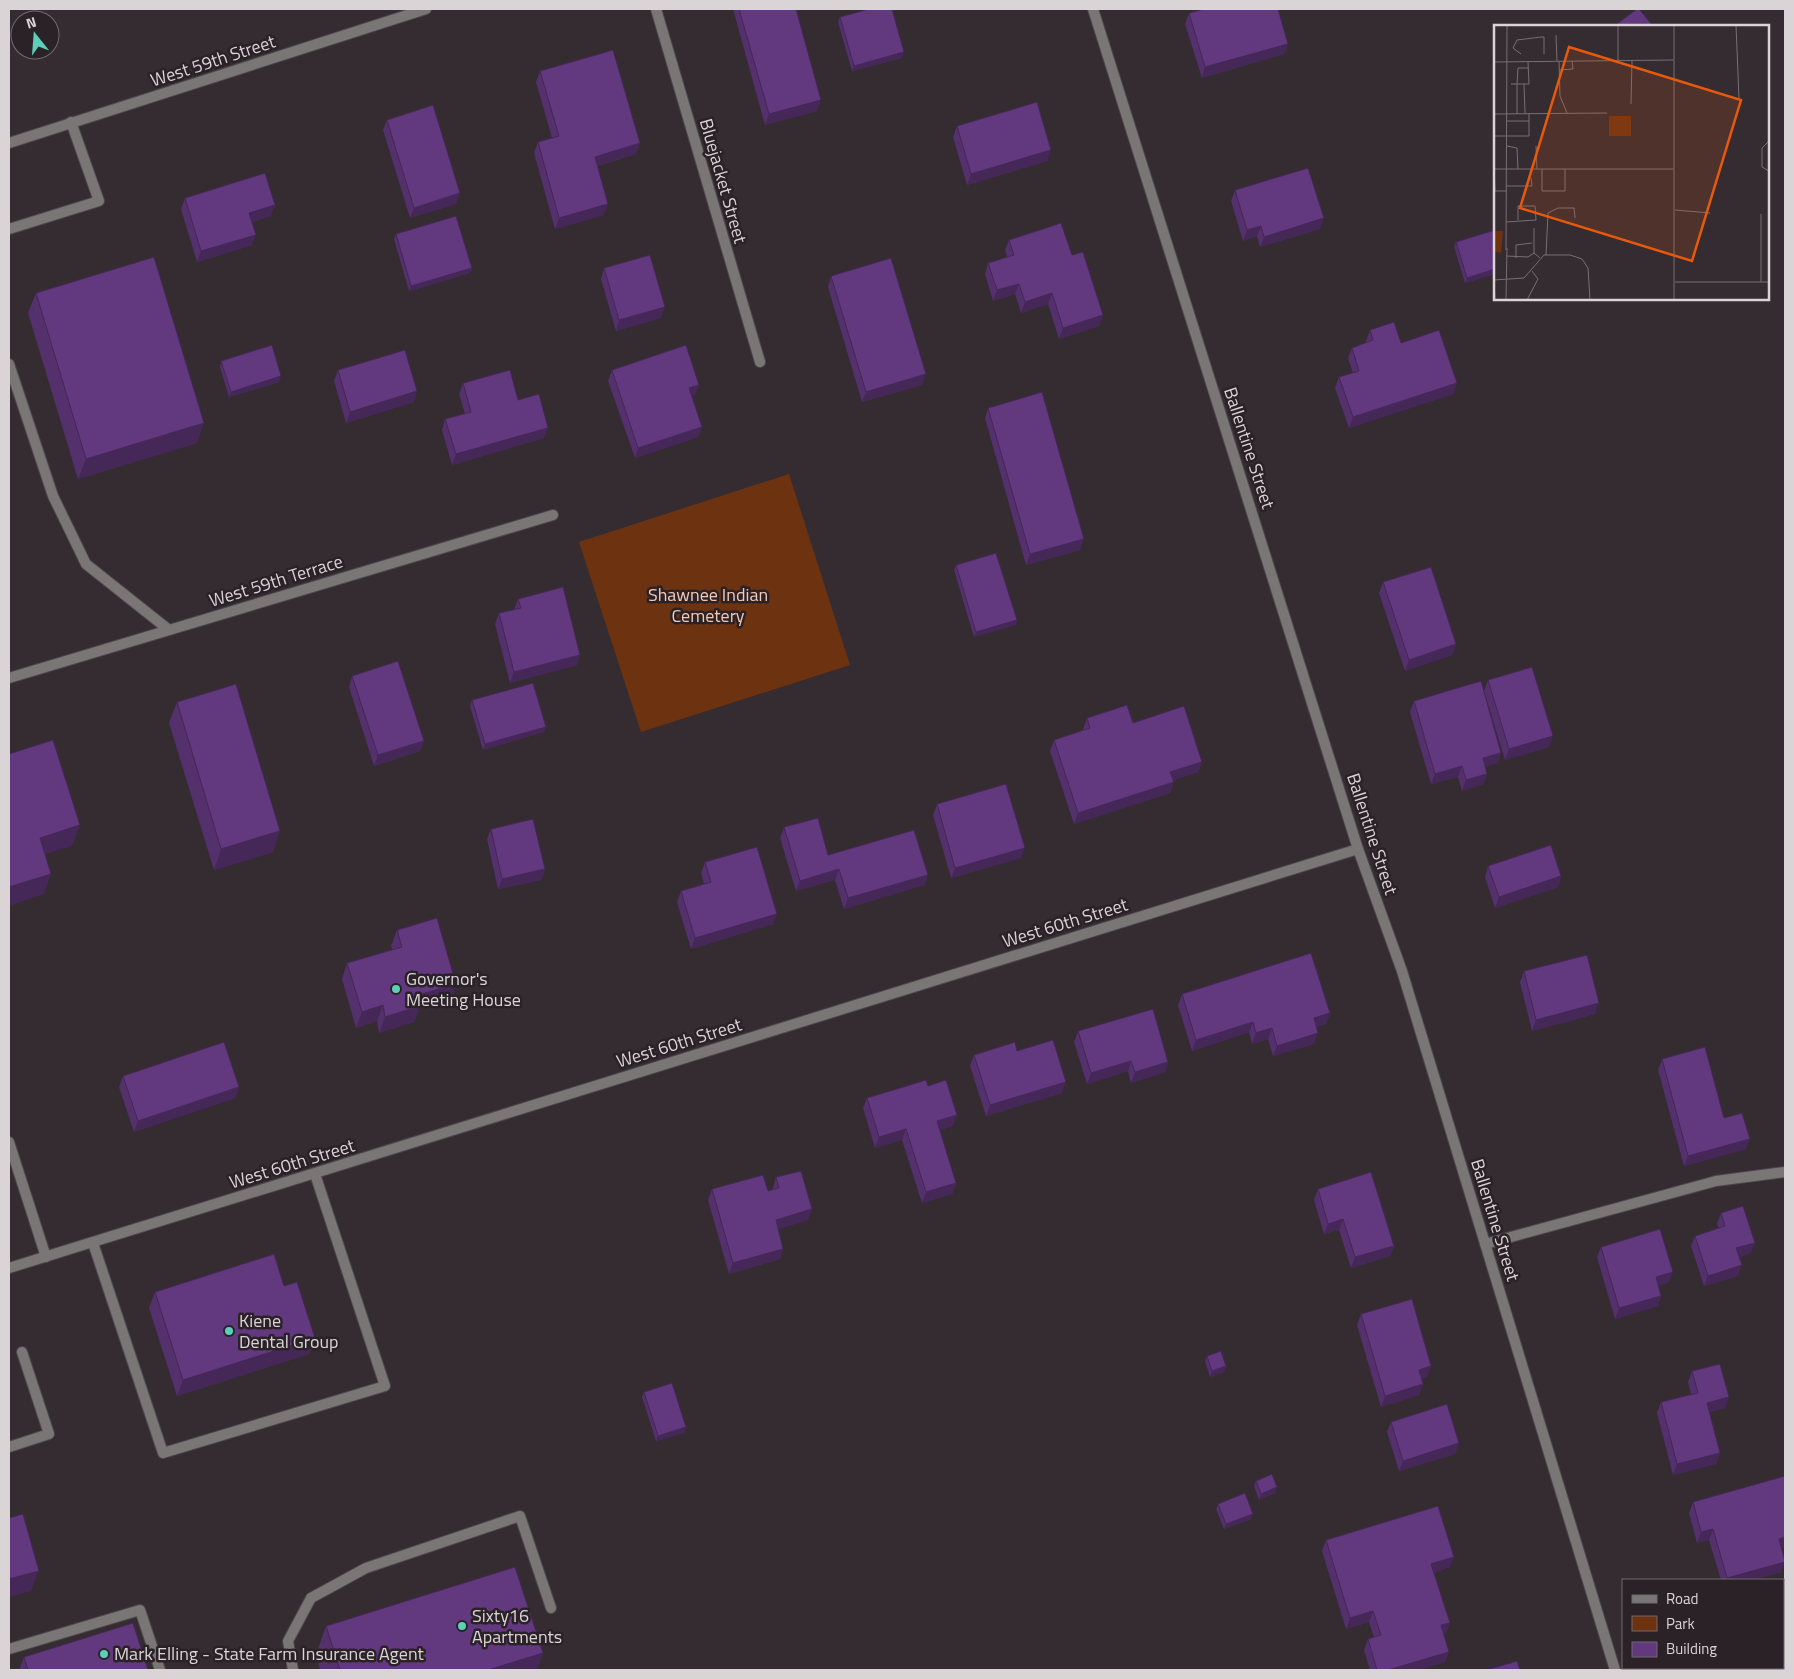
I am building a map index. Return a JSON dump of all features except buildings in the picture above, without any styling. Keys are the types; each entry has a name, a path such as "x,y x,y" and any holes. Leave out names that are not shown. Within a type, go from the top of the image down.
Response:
{"street":[{"name":"West 59th Street","path":"9,142 426,9"},
{"name":"Bluejacket Street","path":"656,9 760,362"},
{"name":"Ballentine Street","path":"1093,9 1358,849 1402,971 1615,1670"},
{"path":"9,230 99,200 71,122"},
{"path":"9,364 53,496 86,564 169,630"},
{"name":"West 59th Terrace","path":"9,678 553,514"},
{"name":"West 60th Street","path":"9,1268 1358,849"},
{"path":"9,1142 46,1257"},
{"path":"1486,1244 1716,1181 1785,1172"},
{"path":"93,1242 164,1453 385,1386 314,1174"},
{"path":"9,1446 49,1434 22,1352"},
{"path":"293,1670 288,1641 311,1598 366,1568 520,1516 551,1608"},
{"path":"9,1649 140,1610 160,1670"}],"green space":[{"name":"Shawnee Indian Cemetery","path":"789,474 850,665 641,732 579,542"}],"place":[{"name":"Governor's Meeting House","path":"396,989"},
{"name":"Kiene Dental Group","path":"229,1331"},
{"name":"Sixty16 Apartments","path":"462,1626"},
{"name":"Mark Elling - State Farm Insurance Agent","path":"104,1654"}]}
